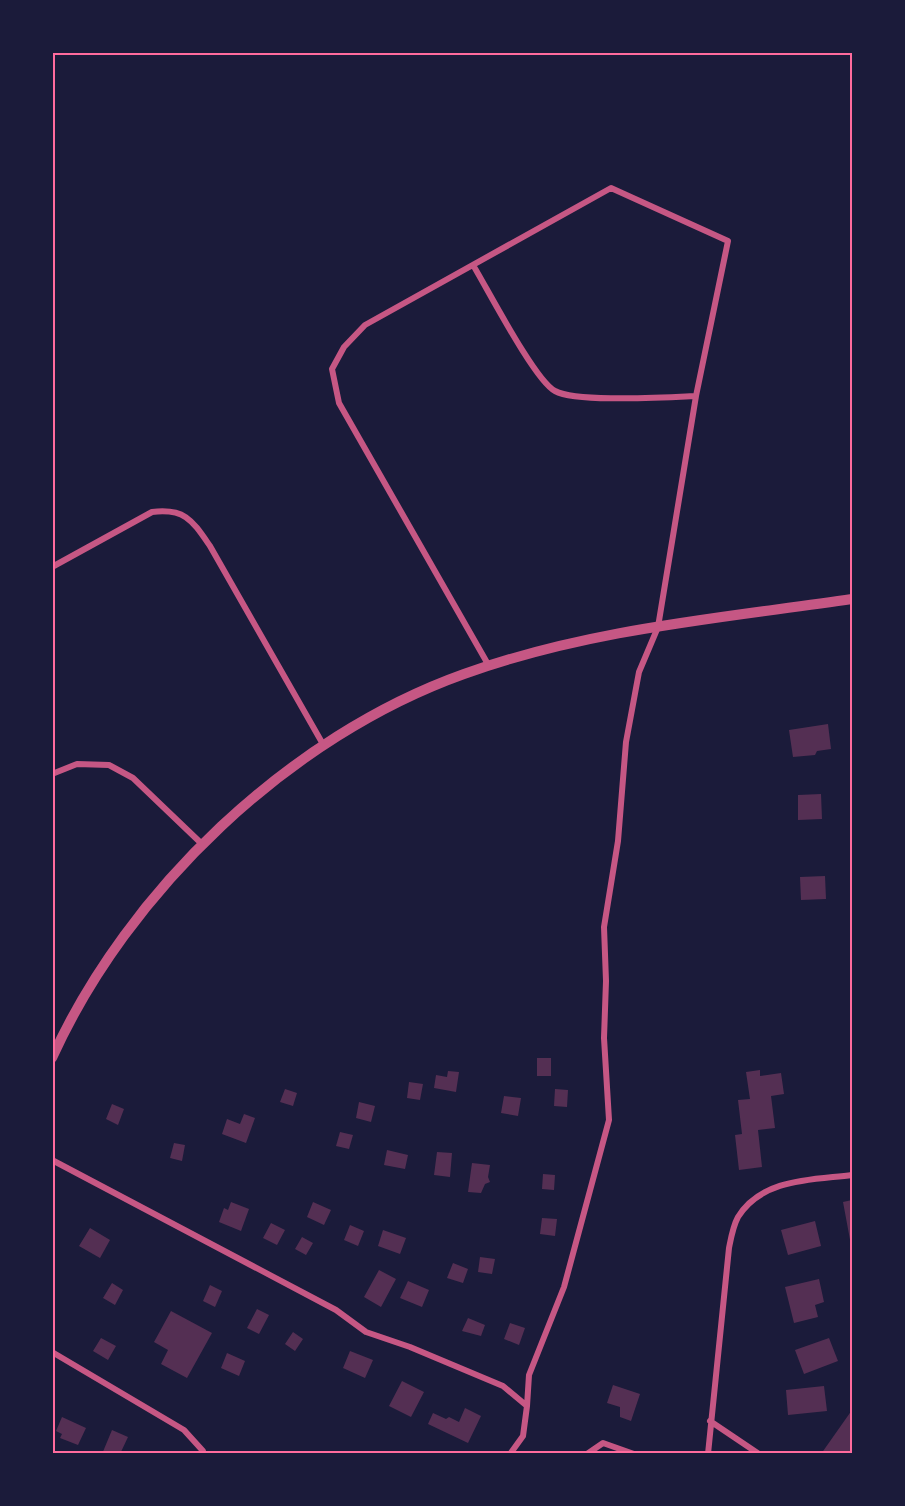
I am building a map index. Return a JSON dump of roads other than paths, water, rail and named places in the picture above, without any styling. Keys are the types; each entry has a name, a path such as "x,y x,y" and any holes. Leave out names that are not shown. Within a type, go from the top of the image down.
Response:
{"street":[{"path":"489,666 339,403 332,369 344,347 365,325 610,188 728,241 696,396 658,627 639,672 626,742 618,841 604,927 606,981 604,1038 609,1120 564,1287 529,1375 523,1436 510,1454"},
{"path":"473,265 533,368 554,391 585,398 696,396"},
{"path":"52,567 152,512 170,510 192,520 210,546 324,746"},
{"path":"52,1058 66,1028 111,952 153,898 203,845 236,813 294,766 383,710 464,674 564,644 615,633 852,599"},
{"path":"52,774 76,764 109,765 133,778 203,845"},
{"path":"52,1160 336,1310 366,1332 410,1347 503,1386 527,1406"},
{"path":"708,1454 729,1248 739,1216 750,1203 765,1192 784,1184 852,1176"},
{"path":"52,1352 184,1431 203,1451 203,1454"},
{"path":"711,1421 759,1454"},
{"path":"587,1454 603,1443 634,1454"}]}
